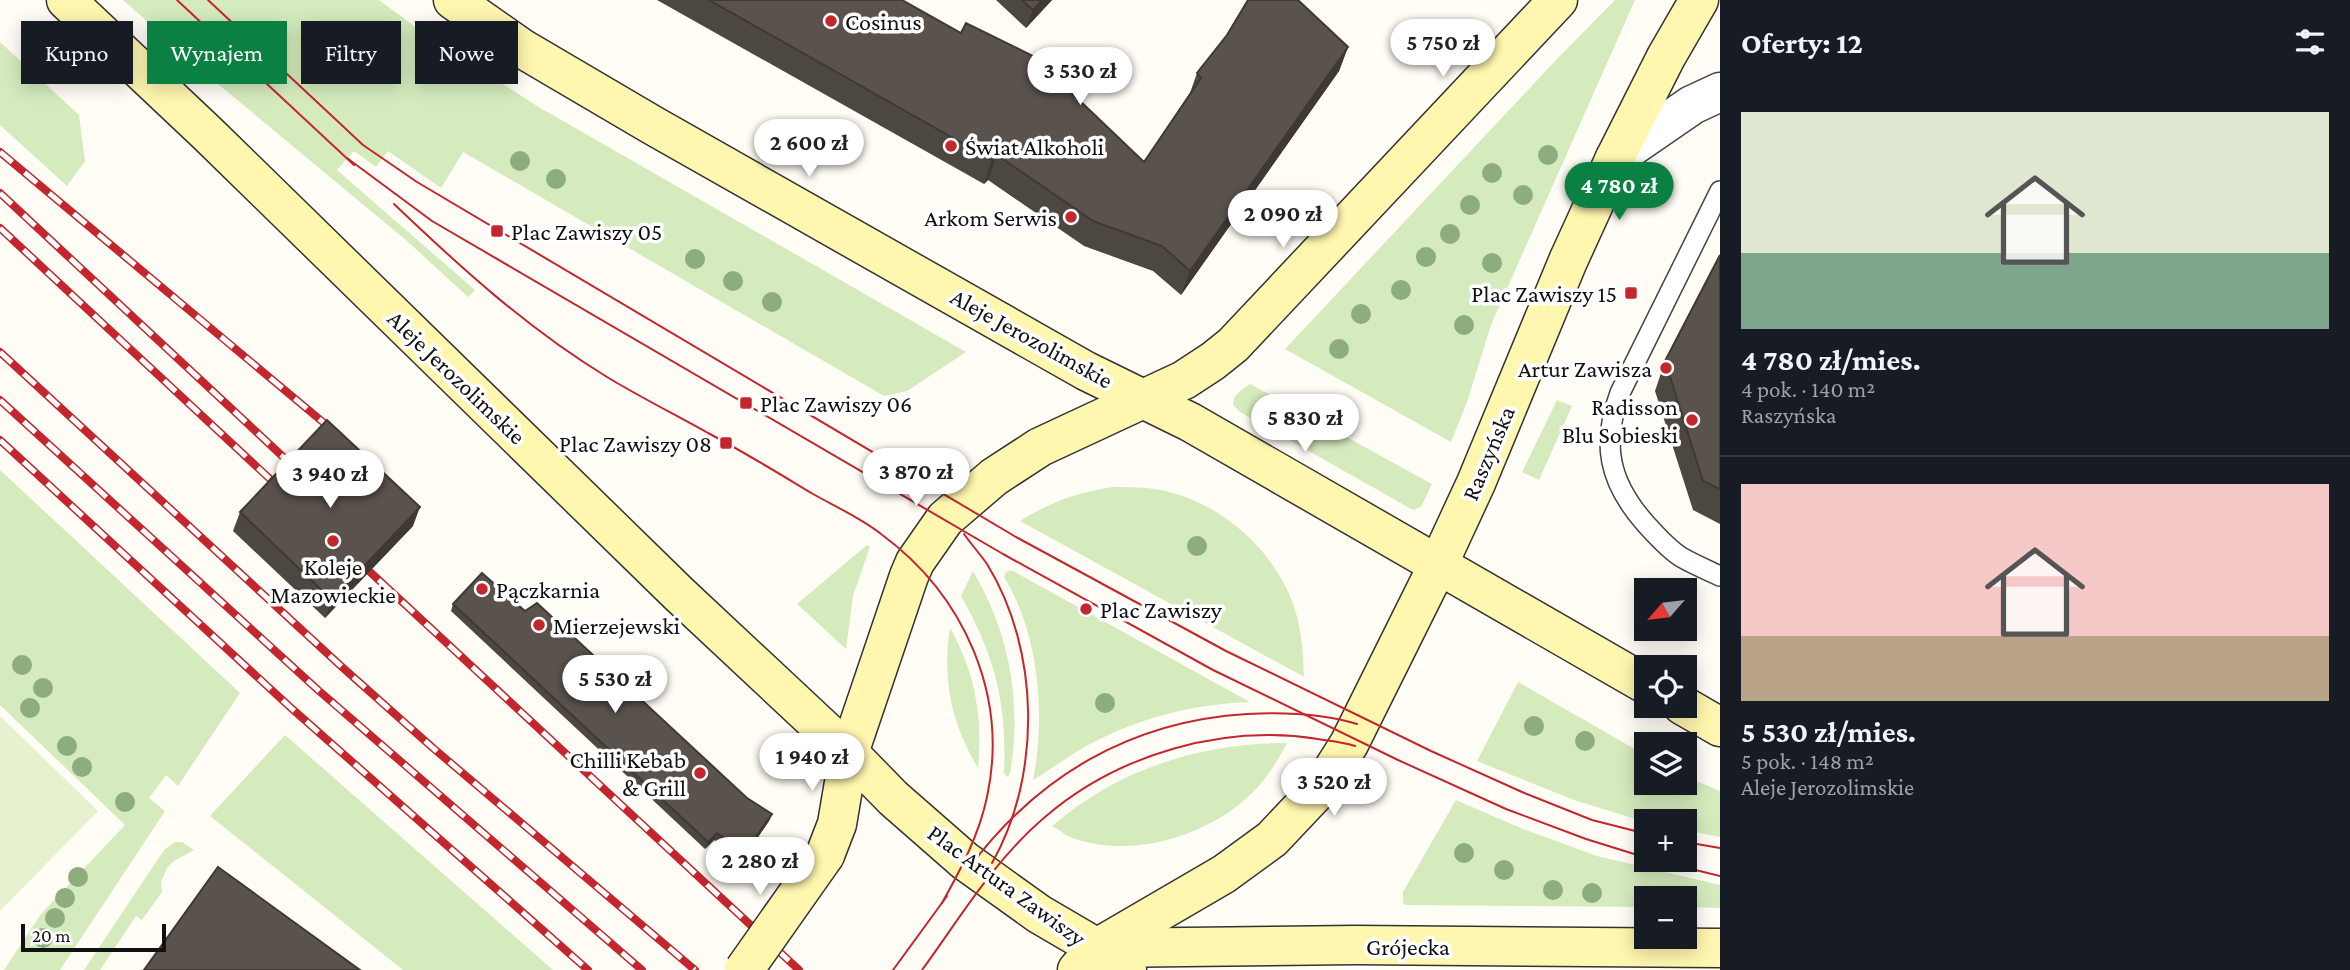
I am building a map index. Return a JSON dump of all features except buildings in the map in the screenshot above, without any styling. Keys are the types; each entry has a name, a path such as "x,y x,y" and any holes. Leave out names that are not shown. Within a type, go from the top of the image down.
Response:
{"main road":[{"name":"Aleje Jerozolimskie","path":"65,0 208,134 680,594 849,753"},
{"name":"Aleje Jerozolimskie","path":"453,0 523,49 642,119 1086,370 1142,398"},
{"path":"744,970 825,855 837,824 849,753 909,576 915,562 945,519 994,477 1040,447 1201,370 1233,345 1558,0"},
{"path":"1666,57 1671,0"},
{"name":"Raszyńska","path":"1438,565 1476,483 1568,261 1615,158 1666,57 1699,0"},
{"path":"1142,398 1190,422 1634,678"},
{"name":"Plac Artura Zawiszy","path":"849,753 893,798 965,861 1039,914 1100,963 1272,839 1323,785 1349,744 1438,565"},
{"path":"1697,714 1720,727"},
{"name":"Grójecka","path":"1100,963 1355,945 1720,948"}],"street":[{"path":"1615,158 1692,105 1720,92"}],"lane":[{"path":"1720,191 1620,393 1610,423 1610,437 1615,478 1634,510 1654,533 1680,556 1720,576"}],"green space":[{"path":"123,0 379,0 415,27 415,84 503,84 966,352 907,391 884,396 463,152 441,188 388,151 376,167 354,151 337,170 475,290 468,297 407,241 218,84 287,84 287,21 147,21"},
{"path":"1615,0 1635,0 1491,325 1467,402 1451,442 1285,349 1557,59"},
{"path":"0,42 21,61 21,84 45,84 79,115 85,161 67,186 0,125"},
{"path":"1250,384 1432,484 1421,507 1413,510 1240,412 1233,405 1235,398"},
{"path":"1557,400 1572,406 1539,480 1522,472"},
{"path":"0,470 240,693 178,786 166,775 149,798 165,811 60,970 4,970 41,914 125,825 0,705"},
{"path":"1113,487 1171,492 1195,501 1239,528 1258,546 1287,589 1296,613 1304,677 1020,521 1065,499"},
{"path":"867,545 870,547 853,596 846,649 797,604"},
{"path":"1011,570 1250,702 1211,705 1135,724 1090,744 1033,780 1039,703 1032,649 1016,599 1004,577 1006,572"},
{"path":"973,571 996,619 1010,669 1014,721 1010,774 1007,777 1004,773 1001,702 996,681 982,639 961,596"},
{"path":"950,628 966,661 975,696 979,731 978,768 961,734 951,700 947,665"},
{"path":"1518,682 1634,749 1634,795 1697,795 1697,781 1720,791 1720,837 1697,832 1697,809 1634,809 1634,819 1574,800 1477,761"},
{"path":"0,716 98,811 0,911"},
{"path":"285,735 553,970 403,970 210,816"},
{"path":"1287,743 1271,770 1250,795 1232,810 1189,833 1141,845 1116,846 1093,844 1070,837 1052,826 1104,789 1162,763 1223,748"},
{"path":"1456,800 1523,829 1597,856 1634,865 1634,872 1665,872 1720,885 1720,908 1697,907 1697,886 1634,886 1634,907 1406,905 1403,903 1403,892"},
{"path":"175,842 182,842 194,850 167,868 161,882 162,892 142,920 136,916 100,970 84,970 164,850"}],"tram line":[{"path":"177,0 354,165"},
{"path":"208,0 363,145 417,182 1016,537 1226,651 1431,751 1592,820 1634,831"},
{"path":"347,158 432,221 1003,554 1213,670 1506,809 1634,854"},
{"path":"394,204 470,274 550,339 619,384 865,523 910,559 936,586 957,617 973,650 985,685 991,721 992,759 987,797 979,825 942,903"},
{"path":"964,534 987,564 1004,598 1017,635 1025,673 1028,713 1020,791 1008,828 992,863"},
{"path":"969,868 996,835 1025,806 1056,781 1090,759 1126,742 1164,728 1247,714 1302,714 1357,724"},
{"path":"922,970 1010,851 1045,817 1105,776 1138,761 1209,740 1282,735 1355,746"},
{"path":"1697,844 1720,848"},
{"path":"1697,870 1720,876"},
{"path":"893,970 947,896"}],"railway":[{"path":"0,152 330,428"},
{"path":"0,193 294,467"},
{"path":"0,228 284,492"},
{"path":"0,352 433,748 695,970"},
{"path":"0,400 318,690 642,970"},
{"path":"0,440 290,707 588,970"},
{"path":"355,558 799,970"}],"place":[{"name":"Cosinus","path":"831,21"},
{"name":"Świat Alkoholi","path":"951,146"},
{"name":"Arkom Serwis","path":"1071,217"},
{"name":"Plac Zawiszy 05","path":"497,231"},
{"name":"Plac Zawiszy 15","path":"1631,293"},
{"name":"Artur Zawisza","path":"1666,368"},
{"name":"Plac Zawiszy 06","path":"746,403"},
{"name":"Radisson Blu Sobieski","path":"1692,420"},
{"name":"Plac Zawiszy 08","path":"726,443"},
{"name":"Koleje Mazowieckie","path":"333,541"},
{"name":"Pączkarnia","path":"482,589"},
{"name":"Plac Zawiszy","path":"1086,609"},
{"name":"Mierzejewski","path":"539,625"},
{"name":"Chilli Kebab & Grill","path":"700,773"}]}
